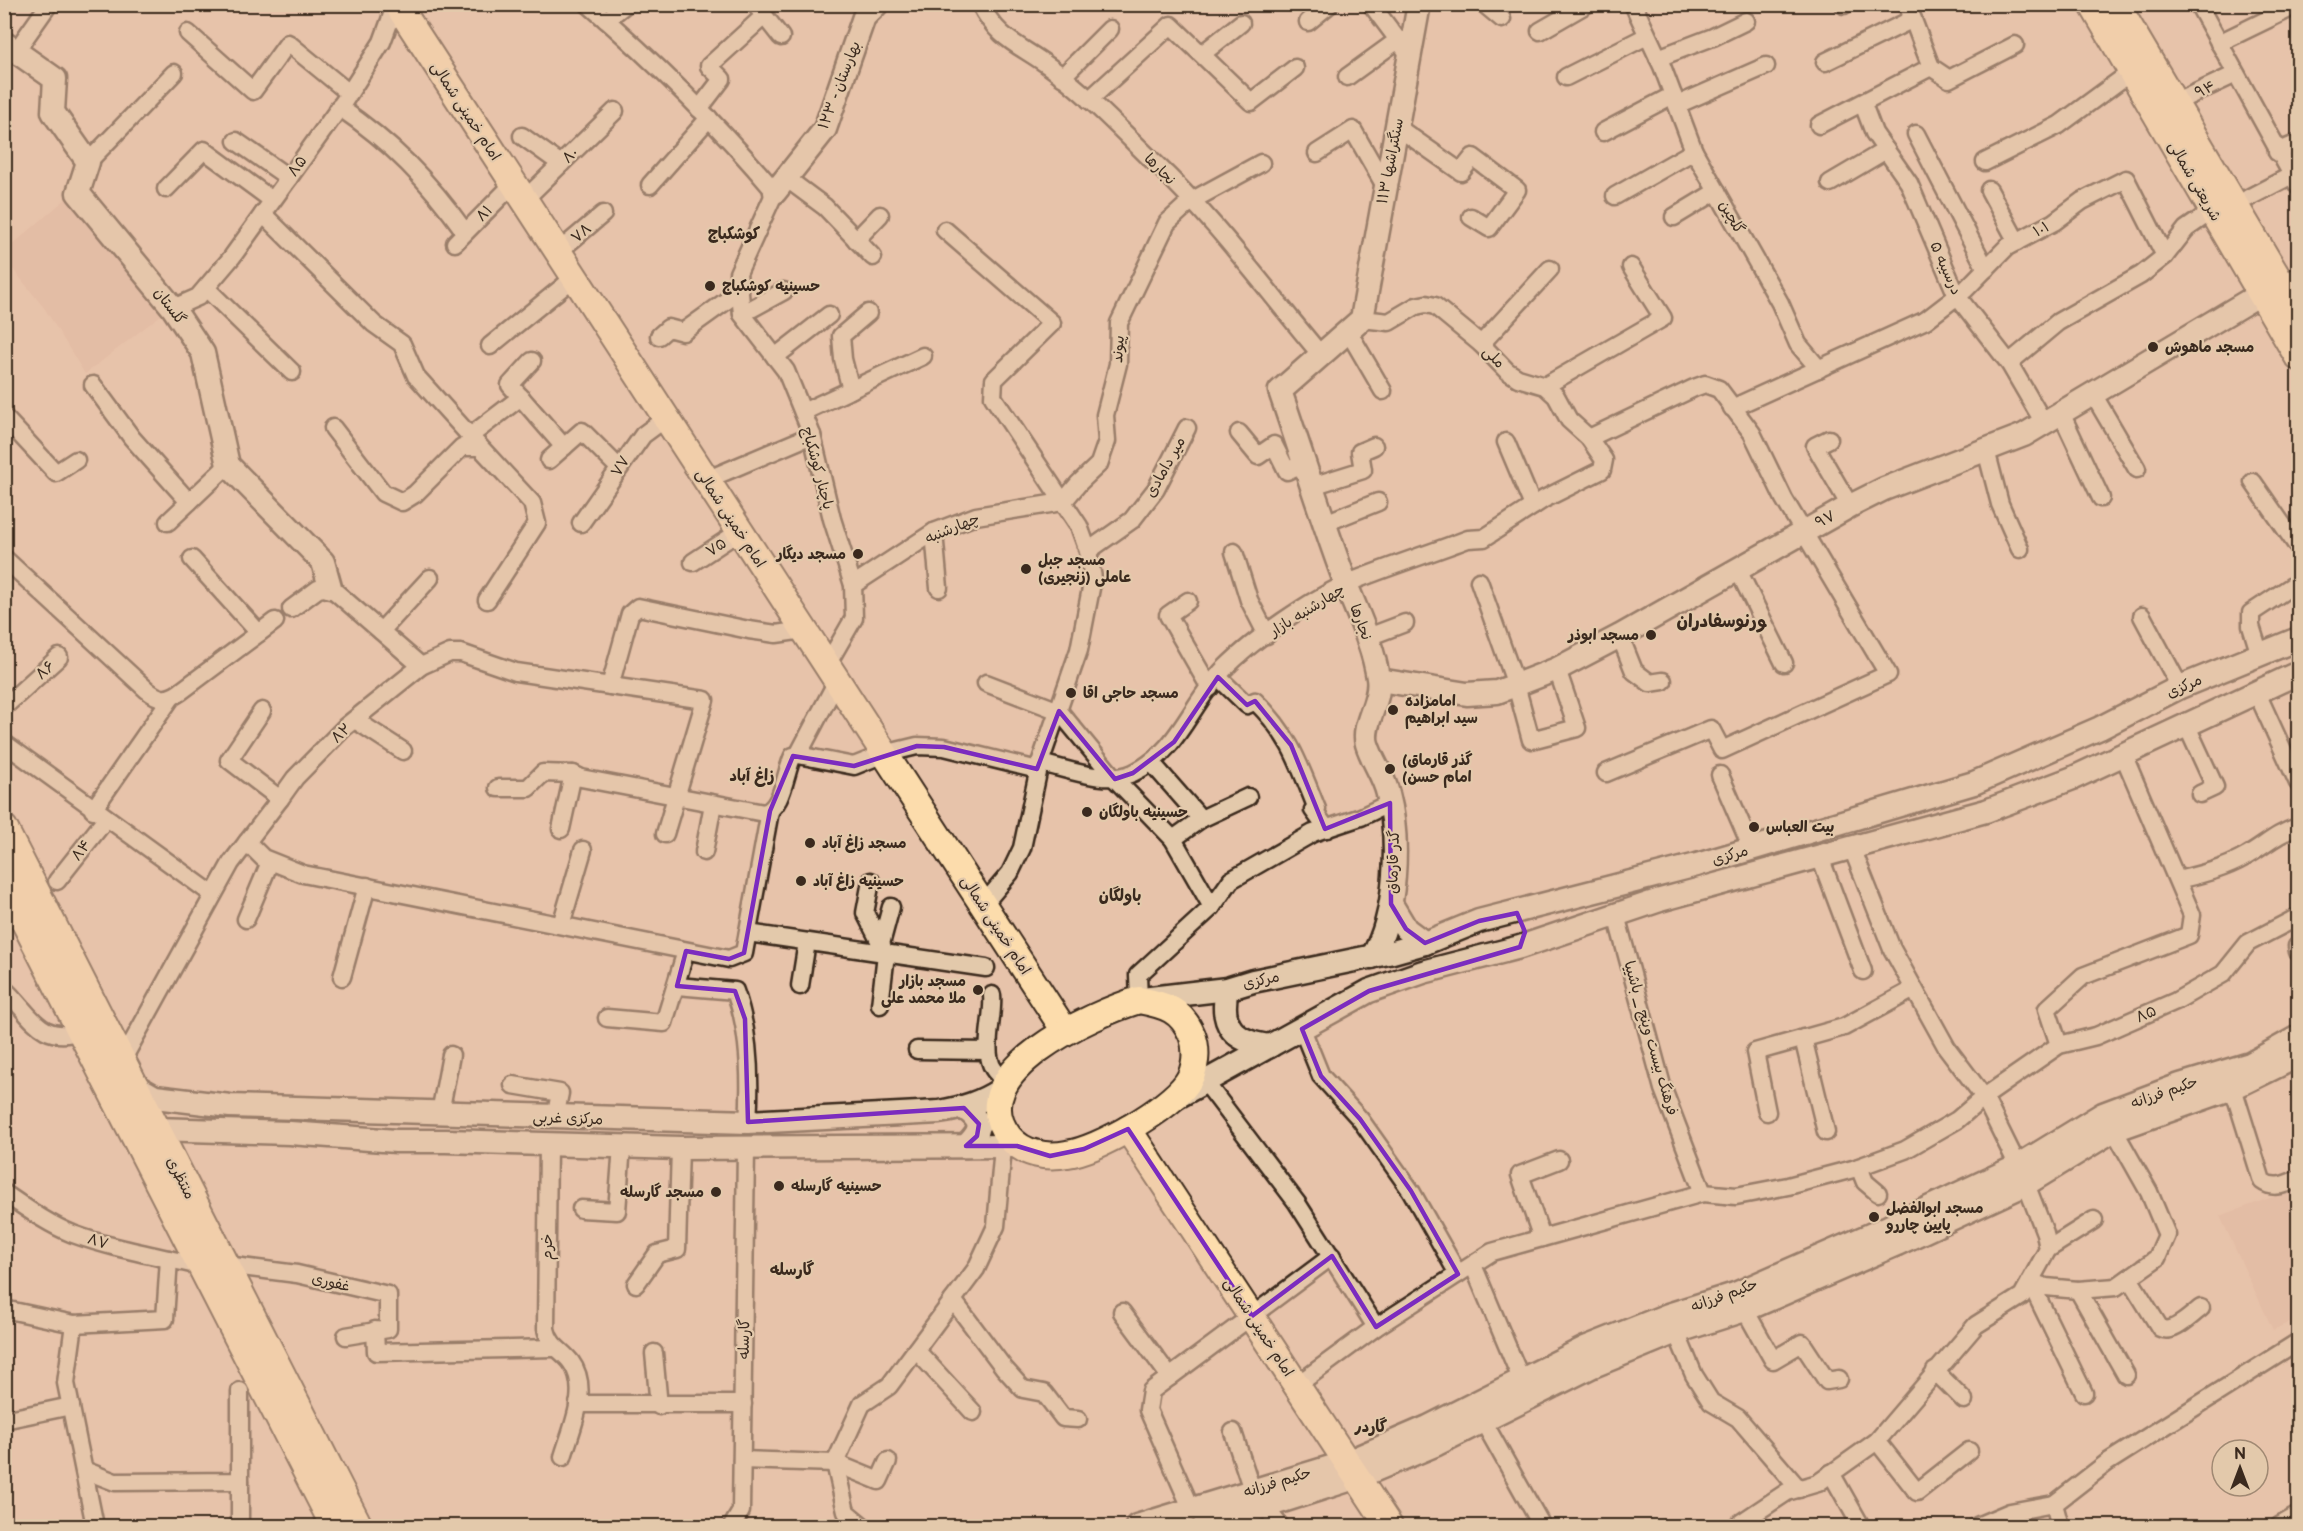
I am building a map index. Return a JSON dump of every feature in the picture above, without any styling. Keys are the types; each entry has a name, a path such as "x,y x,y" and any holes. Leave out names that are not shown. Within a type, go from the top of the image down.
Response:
{"main road":[{"name":"امام خمینی شمالی","path":"397,4 1065,1031"},
{"name":"شریعتی شمالی","path":"2092,4 2212,211 2280,284 2298,357"},
{"name":"شریعتی شمالی","path":"2116,4 2298,312"},
{"name":"منتظری","path":"4,828 359,1527"},
{"name":"منتظری","path":"4,882 334,1527"},
{"path":"1139,1000 1168,1006 1188,1025 1194,1040 1196,1056 1188,1082 1171,1101 1128,1129 1069,1154 1050,1156 1010,1146 999,1114 1004,1086 1021,1064 1065,1031 1108,1009 1139,1000"},
{"name":"امام خمینی شمالی","path":"1128,1129 1389,1527"}],"street":[{"path":"49,4 8,46 55,79 53,112 88,162 174,73"},
{"name":"۸۵","path":"173,308 198,297 268,207 349,93 381,42 397,4"},
{"path":"588,4 780,185 825,207 873,257"},
{"path":"606,20 626,4"},
{"name":"بهارستان - ۱۲۳","path":"780,185 825,129 864,17 877,4"},
{"name":"نجارها","path":"980,4 988,21 1012,44 1062,77 1089,99 1191,201 1321,355"},
{"path":"1308,22 1330,4"},
{"path":"1347,77 1404,48 1371,4"},
{"name":"سنگتراشها ۱۱۳","path":"1355,325 1396,127 1404,48 1419,4"},
{"path":"1484,4 1502,19"},
{"path":"1540,31 1587,4"},
{"name":"گلچین","path":"1633,4 1658,58 1694,151 1780,303 1798,344 1819,369"},
{"path":"2198,4 2277,152 2295,181 2248,198"},
{"path":"2219,43 2287,10 2289,4"},
{"path":"650,185 704,113 722,79 709,66 760,10 781,37"},
{"path":"1825,62 1910,12 1931,67 1949,79 2015,45"},
{"path":"1658,58 1713,37 1746,21"},
{"path":"1202,54 1241,23"},
{"path":"1089,99 1171,25 1251,102 1296,68"},
{"path":"1062,77 1110,29"},
{"path":"188,33 253,91 288,43 349,93"},
{"path":"1566,77 1647,36"},
{"path":"1603,132 1675,100 1766,66"},
{"path":"1819,125 1931,67"},
{"path":"1985,162 2058,125 2131,72"},
{"name":"۹۴","path":"2174,103 2236,74"},
{"name":"درسیبه ۵","path":"1863,104 1874,133 1909,183 1961,293 2009,363 2052,418 2101,498"},
{"name":"۸۱","path":"339,107 379,135 412,166 460,237 519,192"},
{"name":"۸۰","path":"519,192 561,164 615,111"},
{"path":"1396,127 1461,172 1473,157 1517,190 1489,228 1471,217"},
{"path":"1317,153 1353,130 1385,186"},
{"path":"1916,134 1986,269"},
{"path":"522,136 561,164"},
{"path":"236,141 288,178"},
{"path":"2277,152 2298,143"},
{"path":"166,189 204,150 268,207 374,324 402,344 416,376 532,503 537,523 487,600"},
{"path":"1830,183 1886,150"},
{"path":"1615,196 1694,151"},
{"name":"گلستان","path":"88,162 78,192 173,308 203,353 228,465"},
{"name":"پیوند","path":"1063,502 1099,464 1107,441 1106,415 1118,364 1119,323 1167,223 1191,201 1261,163"},
{"name":"۱۰۱","path":"1732,408 1926,320 1961,293 2007,247 2055,222 2082,201 2126,179 2165,256"},
{"path":"780,185 738,273 742,314 784,291"},
{"path":"1989,190 2017,242"},
{"path":"1674,217 1717,191"},
{"path":"2009,363 2058,322 2133,280 2165,256 2186,229 2212,211"},
{"name":"۷۸","path":"558,252 603,214"},
{"path":"856,240 880,215"},
{"path":"945,230 1052,323 994,380 993,397 1079,526 1088,551 1093,578 1079,650 1039,766 1022,848 1010,873 983,905"},
{"path":"1606,773 1711,729 1722,750 1888,674 1784,499 1752,434 1719,389 1705,384 1589,438 1569,420 1556,396 1545,386 1663,318 1630,267"},
{"path":"1481,344 1550,269"},
{"path":"490,346 575,277"},
{"name":"۹۷","path":"1378,680 1467,694 1497,692 1557,669 1850,506 1884,489 2024,435 2280,284"},
{"path":"206,288 292,372"},
{"path":"659,336 669,328 683,332 740,291"},
{"name":"ملی","path":"1355,325 1389,322 1426,304 1435,306 1513,374 1545,386"},
{"path":"851,390 843,359 841,336 868,313"},
{"name":"پاچنار کوشکباج","path":"686,951 729,959 744,953 770,811 776,805 789,765 794,756 798,755 854,618 853,585 832,519 812,435 786,372 742,314"},
{"path":"775,357 829,315"},
{"path":"1355,325 1383,391"},
{"name":"نجارها","path":"1355,325 1280,391 1346,584 1368,637 1378,680 1378,702 1367,727 1366,742 1388,791 1390,803"},
{"path":"803,412 923,356"},
{"path":"532,361 510,385 564,447"},
{"path":"93,385 132,438 189,502"},
{"path":"2093,394 2137,469"},
{"path":"333,428 383,493 402,502 415,494 462,447 475,442 521,397"},
{"path":"4,417 56,473 76,460"},
{"name":"۷۷","path":"581,523 643,435 666,418"},
{"name":"میر دامادی","path":"1088,551 1131,520 1156,489 1187,428"},
{"path":"549,460 582,430 619,468"},
{"path":"1239,433 1258,456 1274,446 1287,471 1305,463"},
{"path":"706,480 812,435"},
{"name":"چهارشنبه بازار","path":"1115,779 1151,762 1174,742 1214,682 1234,660 1292,616 1346,584 1468,539 1484,538 1533,506 1602,470 1605,460 1589,438"},
{"path":"1830,439 1815,446 1850,506"},
{"path":"1506,442 1533,506"},
{"path":"1312,486 1363,470 1360,452 1374,446"},
{"path":"1986,450 2000,504 2020,549"},
{"path":"168,522 228,465 323,562 330,587 422,666"},
{"path":"2253,482 2298,547"},
{"name":"چهارشنبه","path":"853,585 934,532 976,516 1063,502"},
{"path":"1325,523 1378,502"},
{"name":"۷۵","path":"693,562 740,531"},
{"path":"934,532 939,588"},
{"path":"1234,552 1249,600 1267,635"},
{"path":"4,558 147,690 163,699 171,698"},
{"path":"192,559 259,633"},
{"path":"1738,570 1784,663"},
{"path":"381,631 430,578"},
{"path":"1479,581 1516,685 1531,740 1576,728 1557,669"},
{"path":"2260,654 2251,626 2251,613 2298,582"},
{"path":"291,609 318,589 330,587"},
{"path":"1188,601 1168,615 1214,682 1247,705 1255,701 1272,718 1291,745 1317,809 1313,810 1327,829"},
{"path":"610,686 630,614 638,607 776,634 804,630"},
{"path":"2142,616 2180,687"},
{"name":"۸۴","path":"57,881 171,698 275,621"},
{"path":"1368,637 1405,623"},
{"path":"1620,636 1634,672 1650,683 1663,681"},
{"name":"مرکزی","path":"1139,1000 1227,989 1253,981 1372,957 1425,943 1479,921 1517,913 1752,849 1974,783 2100,728 2180,687 2298,639"},
{"name":"۸۲","path":"122,1061 212,894 279,799 295,778 355,720 422,666 450,653 462,653 516,672 705,700 678,797"},
{"name":"۸۶","path":"4,707 59,657"},
{"name":"مرکزی","path":"1171,1101 1369,991 1423,972 1520,947 1616,915 1986,811 2073,778 2298,673"},
{"path":"986,683 1059,711 1115,779 1173,839 1212,907"},
{"path":"2257,693 2293,754 2298,783"},
{"path":"262,711 229,760 279,799"},
{"path":"355,720 403,751"},
{"path":"2186,724 2215,787 2200,794"},
{"path":"4,743 212,894"},
{"path":"798,755 854,766 884,754 917,746 944,747 1115,779"},
{"path":"2060,1045 2047,1009 2083,976 2189,935 2192,915 2123,754"},
{"path":"1151,762 1201,819"},
{"path":"498,788 528,788 543,773 573,774 581,778 712,804 764,813 770,811"},
{"path":"561,829 573,774"},
{"path":"1720,775 1752,849"},
{"path":"665,834 678,797"},
{"path":"1173,839 1201,819 1248,797"},
{"path":"1139,1000 1138,975 1212,907 1231,880 1272,855 1390,803"},
{"name":"گذر قارماق","path":"1390,803 1394,822 1391,904 1406,929 1425,943"},
{"path":"704,852 712,804"},
{"path":"2178,880 2215,871 2246,857 2280,832 2298,827"},
{"path":"247,842 270,862 303,874 686,951 664,1023 607,1018"},
{"path":"1852,848 1892,949 1947,1048 1984,1097 2022,1175 2045,1233 2048,1249"},
{"path":"561,925 583,850"},
{"path":"1820,856 1863,971"},
{"path":"246,919 270,862"},
{"path":"871,881 865,913 883,949"},
{"path":"342,977 367,886"},
{"path":"1372,957 1384,930 1391,904"},
{"path":"880,1005 883,949 891,907"},
{"path":"1517,913 1526,932 1520,947"},
{"name":"فرهنگ بیست وپنج _ باشییا","path":"1616,915 1663,1089 1703,1193"},
{"name":"۸۵","path":"1703,1193 1736,1196 1788,1186 1859,1167 1905,1150 1958,1120 1984,1097 2060,1045 2096,1036 2176,1001 2223,974 2248,944 2298,917"},
{"path":"748,933 807,942 883,949 986,968"},
{"path":"800,986 807,942"},
{"path":"677,986 735,991 745,1018 750,1094 748,1122"},
{"path":"4,988 40,1028 66,1036 81,1031"},
{"path":"1227,989 1223,1006 1232,1031 1248,1044 1270,1046"},
{"path":"1767,1112 1755,1052 1844,1027 1914,989"},
{"path":"992,995 994,1011 988,1051 990,1064 1004,1086"},
{"path":"1302,1029 1321,1076 1360,1119 1404,1181 1458,1274"},
{"name":"حکیم فرزانه","path":"1137,1527 1198,1519 1352,1469 1428,1427 1478,1412 1676,1332 1746,1310 2183,1094 2250,1064 2298,1036"},
{"path":"1803,1038 1826,1132"},
{"path":"917,1050 988,1051"},
{"path":"440,1113 451,1055"},
{"name":"حکیم فرزانه","path":"1478,1412 1522,1381 1585,1348 1668,1315 1735,1294 2022,1175 2103,1114 2183,1094 2233,1088 2298,1056"},
{"path":"1206,1083 1297,1203 1376,1326"},
{"name":"مرکزی غربی","path":"135,1085 155,1097 230,1106 555,1118 748,1122 913,1115 964,1108 982,1102 1004,1086"},
{"path":"513,1085 560,1093 555,1118"},
{"path":"2233,1088 2262,1181 2268,1186 2277,1186 2298,1179"},
{"path":"964,1108 975,1116 979,1124 977,1136 966,1146"},
{"name":"مرکزی غربی","path":"155,1129 290,1133 396,1142 680,1148 1010,1146"},
{"path":"2030,1282 2046,1287 2078,1290 2116,1287 2157,1258 2167,1235 2149,1192 2114,1130"},
{"name":"خرم","path":"548,1145 546,1329 549,1342 554,1348"},
{"path":"581,1209 617,1211 622,1146"},
{"path":"862,1527 846,1512 835,1463 862,1404 889,1386 976,1269 996,1226 1010,1146"},
{"path":"636,1284 657,1254 677,1249 680,1148"},
{"name":"گارسله","path":"732,1527 741,1511 746,1149"},
{"path":"1542,1238 1520,1175 1558,1160"},
{"path":"1859,1167 1865,1182 1878,1192"},
{"name":"۸۷","path":"4,1193 40,1218 72,1233 114,1247 200,1266"},
{"path":"1297,1385 1376,1326 1492,1252 1703,1193"},
{"path":"1736,1527 1787,1492 1818,1483 1877,1441 1976,1325 2022,1296 2048,1249 2094,1220"},
{"path":"1198,1519 1148,1410 1151,1391 1332,1256"},
{"path":"4,1309 74,1324 165,1319 169,1259"},
{"path":"1473,1264 1522,1381"},
{"name":"غفوری","path":"226,1265 297,1274 388,1295 388,1329 375,1330"},
{"path":"2129,1278 2160,1328 2171,1329 2201,1308"},
{"path":"2030,1282 2084,1393"},
{"path":"2078,1290 2126,1375"},
{"path":"953,1300 1004,1368 1023,1389 1044,1393 1063,1418 1078,1419"},
{"path":"1746,1310 1773,1360 1802,1343 1827,1381 1839,1379"},
{"path":"1122,1312 1170,1377"},
{"path":"74,1324 66,1383 95,1527"},
{"path":"346,1336 375,1330 376,1352 554,1348 566,1356 576,1369 580,1382 578,1404 563,1457"},
{"path":"1676,1332 1694,1375 1712,1402 1738,1418 1799,1489"},
{"path":"1977,1527 2010,1512 2054,1504 2108,1462 2298,1342"},
{"path":"915,1350 973,1412"},
{"path":"654,1353 659,1406"},
{"path":"1935,1371 1964,1401"},
{"path":"240,1391 240,1527"},
{"path":"578,1404 659,1406 743,1404"},
{"path":"4,1420 71,1406"},
{"path":"1478,1412 1542,1527"},
{"path":"1233,1432 1259,1498 1280,1527"},
{"path":"1877,1441 1917,1492 1969,1451"},
{"path":"742,1460 835,1463 879,1481 888,1461"},
{"path":"84,1470 115,1482 240,1481"},
{"path":"1831,1473 1861,1527"},
{"path":"2054,1504 2060,1527"},
{"path":"2279,1527 2298,1517"}],"highlighted area":[{"path":"1218,677 1247,705 1255,701 1291,745 1325,829 1390,803 1391,904 1406,929 1425,943 1479,921 1517,913 1525,932 1520,947 1369,991 1302,1029 1321,1076 1360,1119 1411,1191 1458,1274 1376,1327 1332,1256 1252,1316 1128,1129 1084,1149 1050,1156 1017,1146 966,1146 977,1136 979,1124 964,1108 748,1122 745,1019 735,991 677,986 686,951 729,959 744,953 770,811 793,756 854,766 917,746 944,747 1037,769 1059,711 1115,779 1133,773 1174,742"}],"shaded area":[{"path":"68,197 161,315 85,374 45,309 5,259 4,252"},
{"path":"2298,1188 2298,1318 2273,1330 2220,1216"}],"place":[{"name":"حسینیه کوشکباج","path":"710,286"},
{"name":"مسجد ماهوش","path":"2153,347"},
{"name":"مسجد دیگار","path":"858,554"},
{"name":"مسجد جبل عاملی (زنجیری)","path":"1026,569"},
{"name":"مسجد ابوذر","path":"1651,635"},
{"name":"مسجد حاجی اقا","path":"1071,693"},
{"name":"امامزاده سید ابراهیم","path":"1393,710"},
{"name":"(گذر قارماق (امام حسن","path":"1390,769"},
{"name":"حسینیه باولگان","path":"1087,812"},
{"name":"بیت العباس","path":"1754,827"},
{"name":"مسجد زاغ آباد","path":"810,843"},
{"name":"حسینیه زاغ آباد","path":"801,881"},
{"name":"مسجد بازار ملا محمد علی","path":"978,990"},
{"name":"حسینیه گارسله","path":"779,1186"},
{"name":"مسجد گارسله","path":"716,1192"},
{"name":"مسجد ابوالفضل پایین چاررو","path":"1874,1217"}],"district":[{"name":"کوشکباج","path":"734,233"},
{"name":"ورنوسفادران","path":"1722,621"},
{"name":"زاغ آباد","path":"752,775"},
{"name":"باولگان","path":"1120,895"},
{"name":"گارسله","path":"792,1269"},
{"name":"گاردر","path":"1371,1426"}]}
